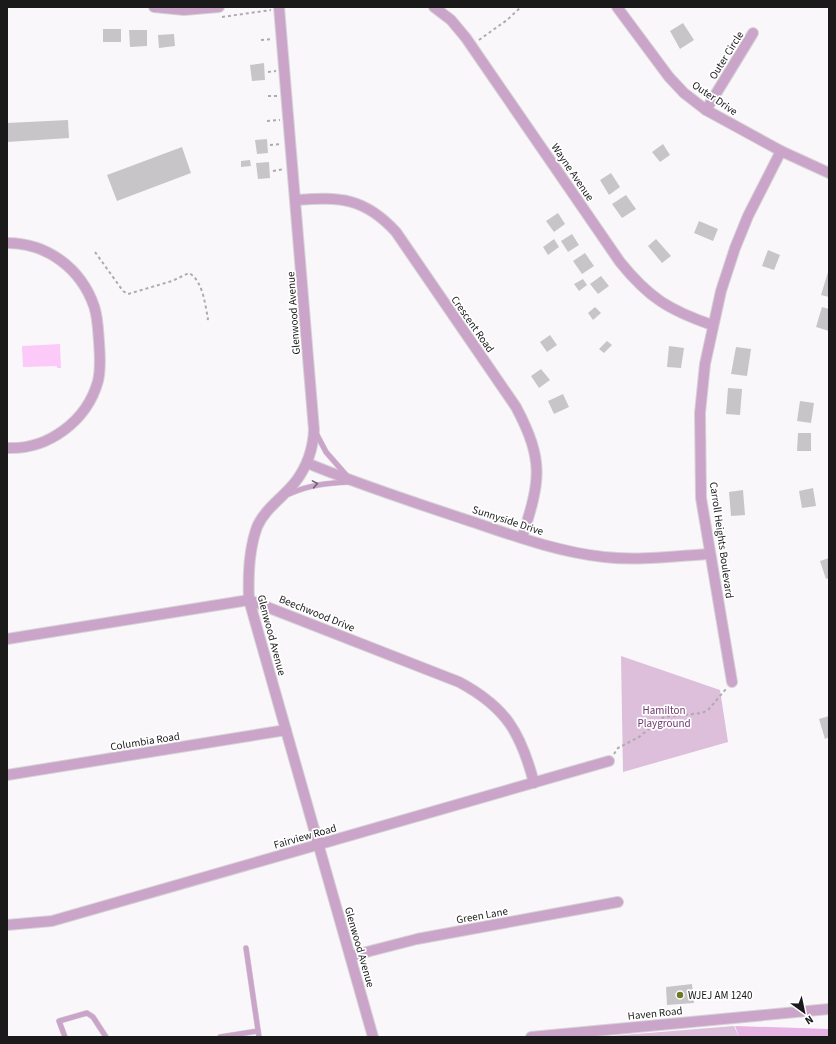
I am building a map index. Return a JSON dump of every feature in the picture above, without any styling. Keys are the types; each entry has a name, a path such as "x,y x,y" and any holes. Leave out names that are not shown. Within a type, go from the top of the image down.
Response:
{"street":[{"path":"154,7 221,12"},
{"name":"Glenwood Avenue","path":"279,7 314,430 313,446 307,463 296,481 267,510 257,527 253,544 248,585 249,600 373,1037"},
{"name":"Wayne Avenue","path":"434,7 451,20 472,46 620,262 634,280 665,306 683,315 712,325"},
{"name":"Outer Drive","path":"617,7 669,76 684,92 706,110 781,152 829,173"},
{"name":"Outer Circle","path":"706,110 753,33"},
{"name":"Carroll Heights Boulevard","path":"732,682 701,498 699,454 700,412 703,378 712,325 735,248 748,216 781,152"},
{"name":"Crescent Road","path":"296,200 325,198 344,200 362,205 381,216 396,232 516,407 527,429 534,450 538,476 535,498 522,538"},
{"path":"7,243 32,246 61,259 79,277 95,307 98,323 100,357 98,380 88,404 79,416 66,428 41,443 26,448 7,448"},
{"name":"Sunnyside Drive","path":"307,463 354,482 522,538 570,552 605,557 640,558 710,554"},
{"name":"Beechwood Drive","path":"7,639 249,600 268,606 445,676 491,701 514,729 529,763 534,783"},
{"name":"Columbia Road","path":"7,775 286,730"},
{"name":"Fairview Road","path":"7,925 52,921 609,761"},
{"name":"Green Lane","path":"351,956 417,939 618,902"},
{"name":"Haven Road","path":"531,1037 829,1009"}],"lane":[{"path":"314,430 331,459 354,482"},
{"path":"279,498 306,486 324,483 354,482"},
{"path":"220,1037 259,1034 246,948"},
{"path":"65,1037 59,1021 87,1013 92,1017 106,1037"}],"path":[{"path":"472,46 507,20 521,7"},
{"path":"221,12 271,10 272,15"},
{"path":"274,32 274,45"},
{"path":"261,40 274,39"},
{"path":"277,65 278,78"},
{"path":"268,72 277,70"},
{"path":"278,90 280,103"},
{"path":"268,96 278,96"},
{"path":"281,115 281,124"},
{"path":"267,121 281,120"},
{"path":"282,140 283,149"},
{"path":"270,144 283,144"},
{"path":"285,164 285,175"},
{"path":"273,170 285,169"},
{"path":"95,252 123,291 128,294 172,281 189,273 193,275 197,280 202,293 208,318 206,322"},
{"path":"609,761 618,748 639,737 664,717 702,713 708,710 732,682"}],"green space":[{"name":"Hamilton Playground","path":"621,656 720,690 728,742 623,772"},
{"path":"734,1026 739,1037 600,1037"}],"shaded area":[{"path":"60,344 61,368 57,368 57,366 23,367 22,346"},
{"path":"735,1026 829,1029 829,1037 739,1037"}],"building":[{"path":"683,23 694,40 680,49 670,31"},
{"path":"103,29 121,29 121,42 103,42"},
{"path":"129,30 147,30 147,46 130,47"},
{"path":"174,34 175,46 159,48 158,35"},
{"path":"264,63 265,80 252,81 250,65"},
{"path":"68,120 69,138 7,142 7,123"},
{"path":"267,139 268,153 257,154 255,140"},
{"path":"663,144 670,155 660,162 652,152"},
{"path":"182,147 191,173 117,201 107,175"},
{"path":"250,160 251,166 241,167 241,161"},
{"path":"269,162 270,178 258,179 256,163"},
{"path":"611,173 620,187 609,195 600,180"},
{"path":"626,195 636,209 622,218 612,204"},
{"path":"558,213 565,224 554,232 546,221"},
{"path":"699,221 718,229 713,241 694,233"},
{"path":"572,234 579,245 568,252 561,241"},
{"path":"554,239 559,247 548,255 543,247"},
{"path":"656,239 671,256 662,263 648,246"},
{"path":"768,250 780,255 774,270 762,266"},
{"path":"585,253 594,266 582,274 573,261"},
{"path":"829,272 829,297 821,295"},
{"path":"601,276 609,286 598,294 590,284"},
{"path":"583,279 587,285 579,291 574,284"},
{"path":"595,307 601,313 593,320 588,313"},
{"path":"822,307 829,309 829,331 816,327"},
{"path":"550,335 557,345 547,352 540,342"},
{"path":"607,341 612,345 604,353 599,349"},
{"path":"669,346 684,348 681,368 667,367"},
{"path":"736,347 751,349 747,376 731,374"},
{"path":"541,369 550,380 539,388 531,376"},
{"path":"728,388 742,389 740,415 726,414"},
{"path":"563,394 569,407 554,414 548,401"},
{"path":"800,401 814,403 811,423 797,421"},
{"path":"798,433 811,433 811,451 797,451"},
{"path":"813,488 816,506 802,508 799,491"},
{"path":"743,490 745,515 731,516 729,492"},
{"path":"829,558 829,578 826,579 820,561"},
{"path":"829,716 829,737 825,739 819,719"},
{"name":"WJEJ AM 1240","path":"692,984 694,1003 667,1005 666,987"}],"place":[{"name":"WJEJ AM 1240","path":"680,995"}]}
